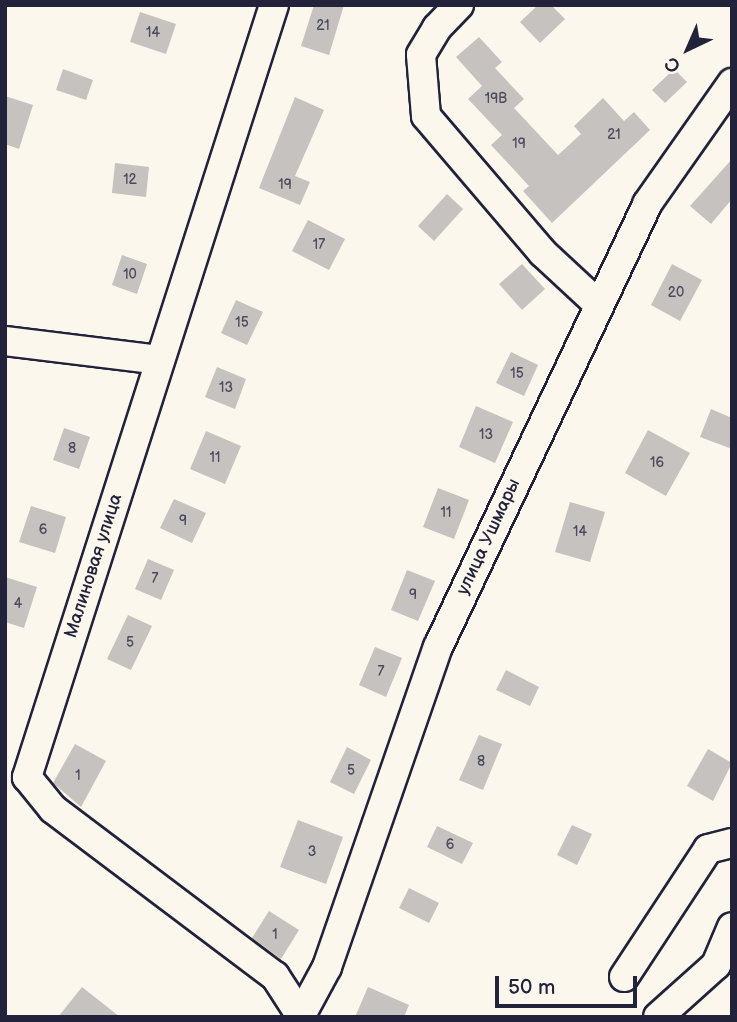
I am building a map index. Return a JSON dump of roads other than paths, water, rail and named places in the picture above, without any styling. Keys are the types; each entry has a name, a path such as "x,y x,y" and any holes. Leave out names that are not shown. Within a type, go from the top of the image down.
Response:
{"street":[{"name":"Малиновая улица","path":"274,5 27,778 53,809 275,976 300,1016"},
{"path":"459,5 437,27 421,55 426,116 543,253 598,304"},
{"name":"улица Ушмары","path":"300,1016 327,967 438,647 647,204 732,83"},
{"path":"5,341 159,360"},
{"path":"624,977 708,849 732,843"},
{"path":"658,1017 716,965 732,927"}]}
